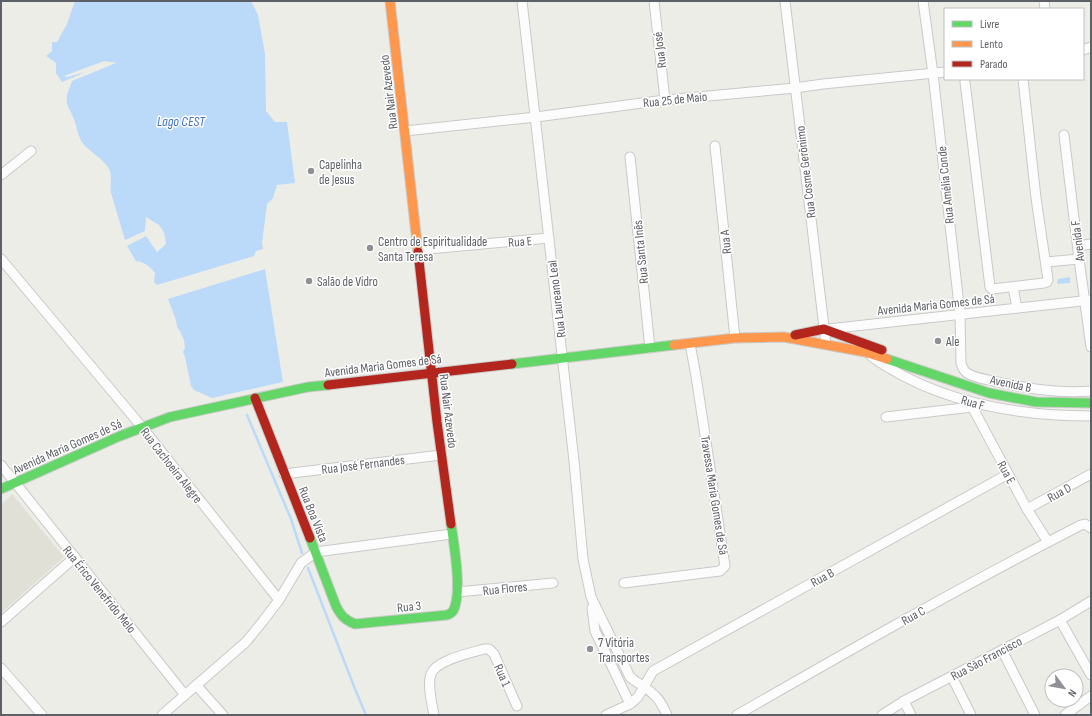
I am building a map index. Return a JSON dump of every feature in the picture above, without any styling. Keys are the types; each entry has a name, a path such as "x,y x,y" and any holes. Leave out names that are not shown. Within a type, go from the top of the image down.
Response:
{"street":[{"name":"Rua Nair Azevedo","path":"390,1 431,373 452,534 458,592 454,609"},
{"name":"Rua Laureano Leal","path":"522,1 563,358 583,559 591,597 595,631 630,704"},
{"name":"Rua José","path":"654,1 665,100"},
{"name":"Rua Cosme Gerônimo","path":"785,1 826,344"},
{"name":"Rua Amélia Conde","path":"923,1 933,74 960,314 961,362 963,369 978,378 1008,385 1045,390 1089,389"},
{"name":"Rua 25 de Maio","path":"405,131 536,117 665,100 944,72"},
{"path":"965,82 990,287 992,289 1047,282 1048,280 1036,198 1023,80"},
{"name":"Avenida F","path":"1064,135 1079,259 1088,300 1091,347"},
{"name":"Rua A","path":"715,146 735,338"},
{"path":"1,175 31,151"},
{"name":"Rua Santa Inês","path":"630,156 650,348"},
{"name":"Rua E","path":"418,250 549,238"},
{"path":"1078,246 1091,244"},
{"name":"Rua Cachoeira Alegre","path":"1,259 142,427 278,600"},
{"path":"1046,262 1079,259"},
{"path":"1013,287 1017,308"},
{"name":"Avenida Maria Gomes de Sá","path":"1,489 142,427 188,413 308,387 735,338 784,337 824,329 1088,300"},
{"name":"Avenida B","path":"824,329 849,337 920,365 928,372"},
{"name":"Avenida Maria Gomes de Sá","path":"784,337 826,344"},
{"name":"Travessa Maria Gomes de Sá","path":"624,583 720,571 725,566 690,344"},
{"name":"Avenida B","path":"826,344 865,352 989,393 1036,402 1091,403"},
{"name":"Rua F","path":"865,352 883,365 906,377 970,404 1058,416 1091,416"},
{"name":"Rua Boa Vista","path":"255,398 269,437 316,552 336,607 341,616 350,623 363,623"},
{"name":"Rua E","path":"970,404 1027,509 1048,542"},
{"name":"Rua F","path":"886,417 970,404"},
{"name":"Rua José Fernandes","path":"284,474 441,455"},
{"name":"Rua Érico Venefrido Melo","path":"1,466 185,695"},
{"name":"Rua B","path":"630,704 638,697 653,671 1008,474"},
{"name":"Rua D","path":"1027,509 1091,474"},
{"name":"Rua C","path":"737,715 860,644 1048,542 1081,525 1085,524 1091,528"},
{"path":"162,715 246,642 278,600 301,563 316,552 452,534"},
{"path":"1,622 75,557"},
{"name":"Rua Flores","path":"458,592 553,583"},
{"name":"Rua Laureano Leal","path":"591,597 630,677 643,687"},
{"name":"Rua São Francisco","path":"882,715 904,701 1060,620 1091,601"},
{"name":"Rua 3","path":"363,623 447,615 454,609"},
{"path":"1060,620 1091,675"},
{"name":"Rua 1","path":"434,715 431,700 430,678 436,668 442,663 489,648 494,654 517,706"},
{"path":"1002,650 1035,715"},
{"path":"1,668 42,715"},
{"path":"952,677 971,715"},
{"path":"196,685 223,715"},
{"path":"643,687 654,694 667,715"},
{"path":"1065,715 1091,696"},
{"path":"904,701 911,715"},
{"path":"606,715 630,704"}],"shaded area":[{"path":"12,494 64,557 1,613 1,505"}],"water":[{"name":"Lago CEST","path":"75,1 251,1 258,15 265,54 266,111 275,122 287,122 295,183 277,185 273,198 267,204 262,243 263,249 256,251 254,256 157,285 154,282 155,273 149,266 136,261 127,246 146,236 157,252 166,243 164,232 159,225 146,217 145,231 125,240 111,193 111,175 109,169 102,160 82,142 67,102 67,94 72,81 116,63 104,61 64,76 67,77 86,72 62,82 56,73 56,63 46,56 52,51 52,42 57,42 67,24"},
{"path":"265,269 283,382 212,398 194,390 191,386 183,352 185,348 184,340 177,327 168,299"},
{"path":"1070,277 1070,283 1057,284 1058,279"}],"waterway":[{"path":"247,415 291,519 302,553"},
{"path":"308,568 366,715"}],"traffic: fast":[{"path":"512,364 674,345"},
{"path":"887,359 989,393 1036,402 1091,403"},
{"path":"1,489 120,436 170,417 308,387 328,385"},
{"path":"310,538 336,606 342,615 349,621 355,624 447,615 454,609 457,591 457,567 451,524"}],"traffic: slow":[{"path":"390,1 418,252"},
{"path":"674,345 735,338 784,337 865,352 887,359"}],"traffic: jam":[{"path":"418,252 437,422 451,524"},
{"path":"795,335 824,329 882,350"},
{"path":"328,385 512,364"},
{"path":"255,398 310,538"}],"place":[{"name":"Capelinha de Jesus","path":"311,171"},
{"name":"Centro de Espiritualidade Santa Teresa","path":"370,248"},
{"name":"Salão de Vidro","path":"309,281"},
{"name":"Ale","path":"938,341"},
{"name":"7 Vitória Transportes","path":"590,649"}]}
